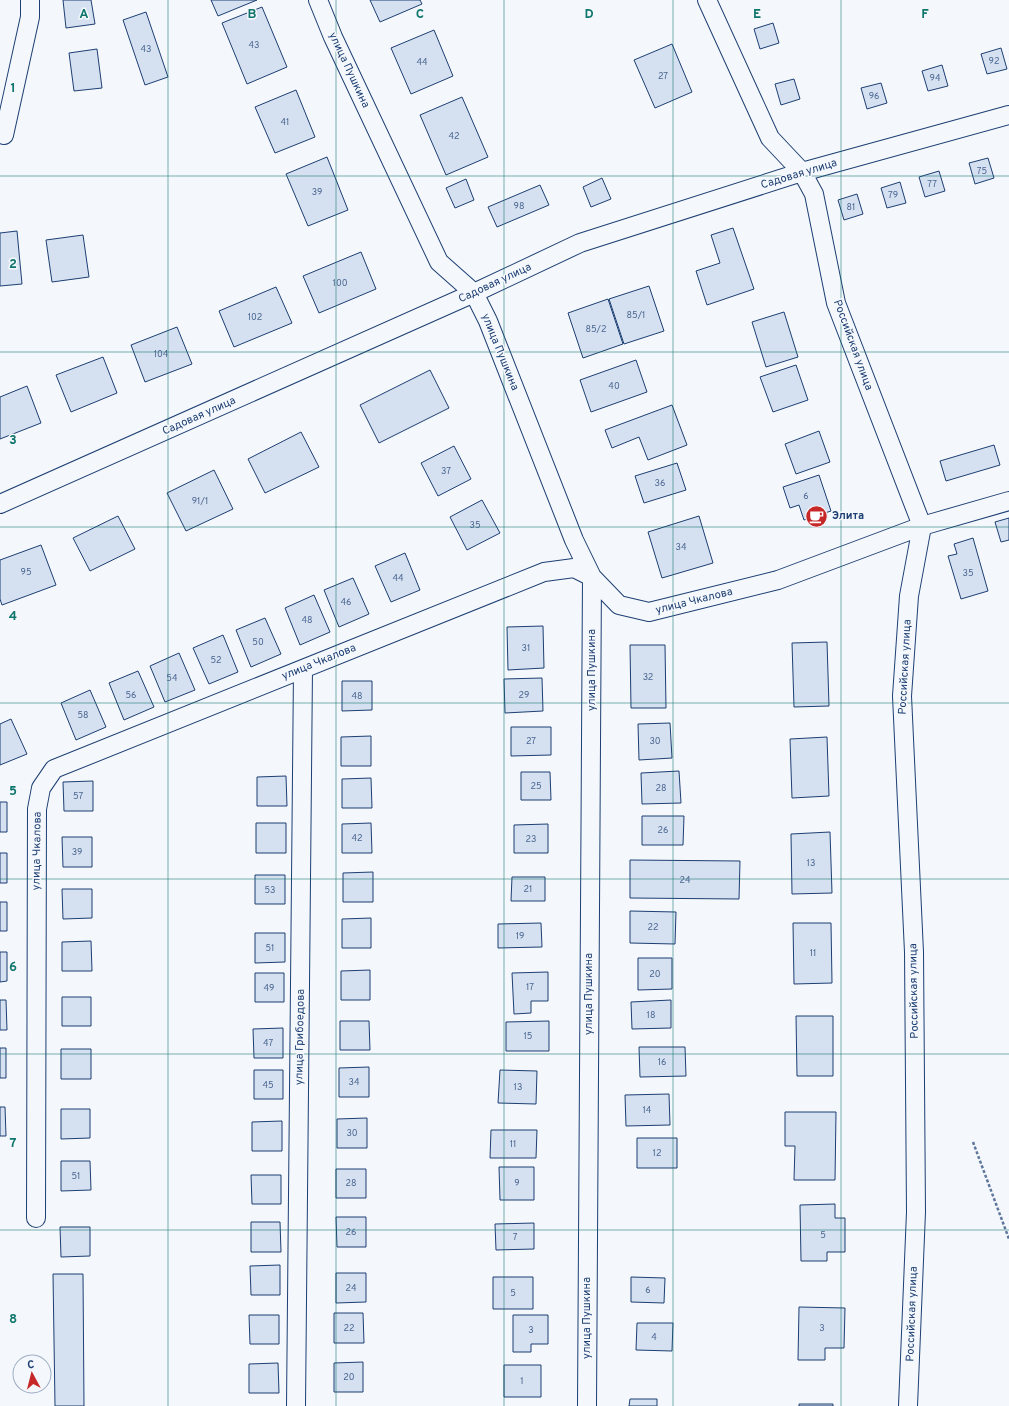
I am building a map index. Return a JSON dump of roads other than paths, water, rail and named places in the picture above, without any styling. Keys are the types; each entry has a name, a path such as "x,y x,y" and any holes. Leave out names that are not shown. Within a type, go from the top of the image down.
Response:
{"street":[{"path":"4,135 30,17 30,0"},
{"name":"улица Пушкина","path":"318,0 333,37 439,262 474,293 488,321 574,540 592,577 587,1406"},
{"name":"Российская улица","path":"707,0 770,138 802,172 814,194 836,303 922,526 909,596 902,696 914,952 916,1212 908,1406"},
{"name":"Садовая улица","path":"0,504 474,293 580,243 802,172 1009,115"},
{"name":"улица Чкалова","path":"36,1218 37,809 41,788 54,769 544,572 574,568 592,577 619,605 649,612 778,580 922,526 1009,501"},
{"name":"улица Грибоедова","path":"296,1406 303,669"}],"place":[{"name":"Элита","path":"816,516"}]}
